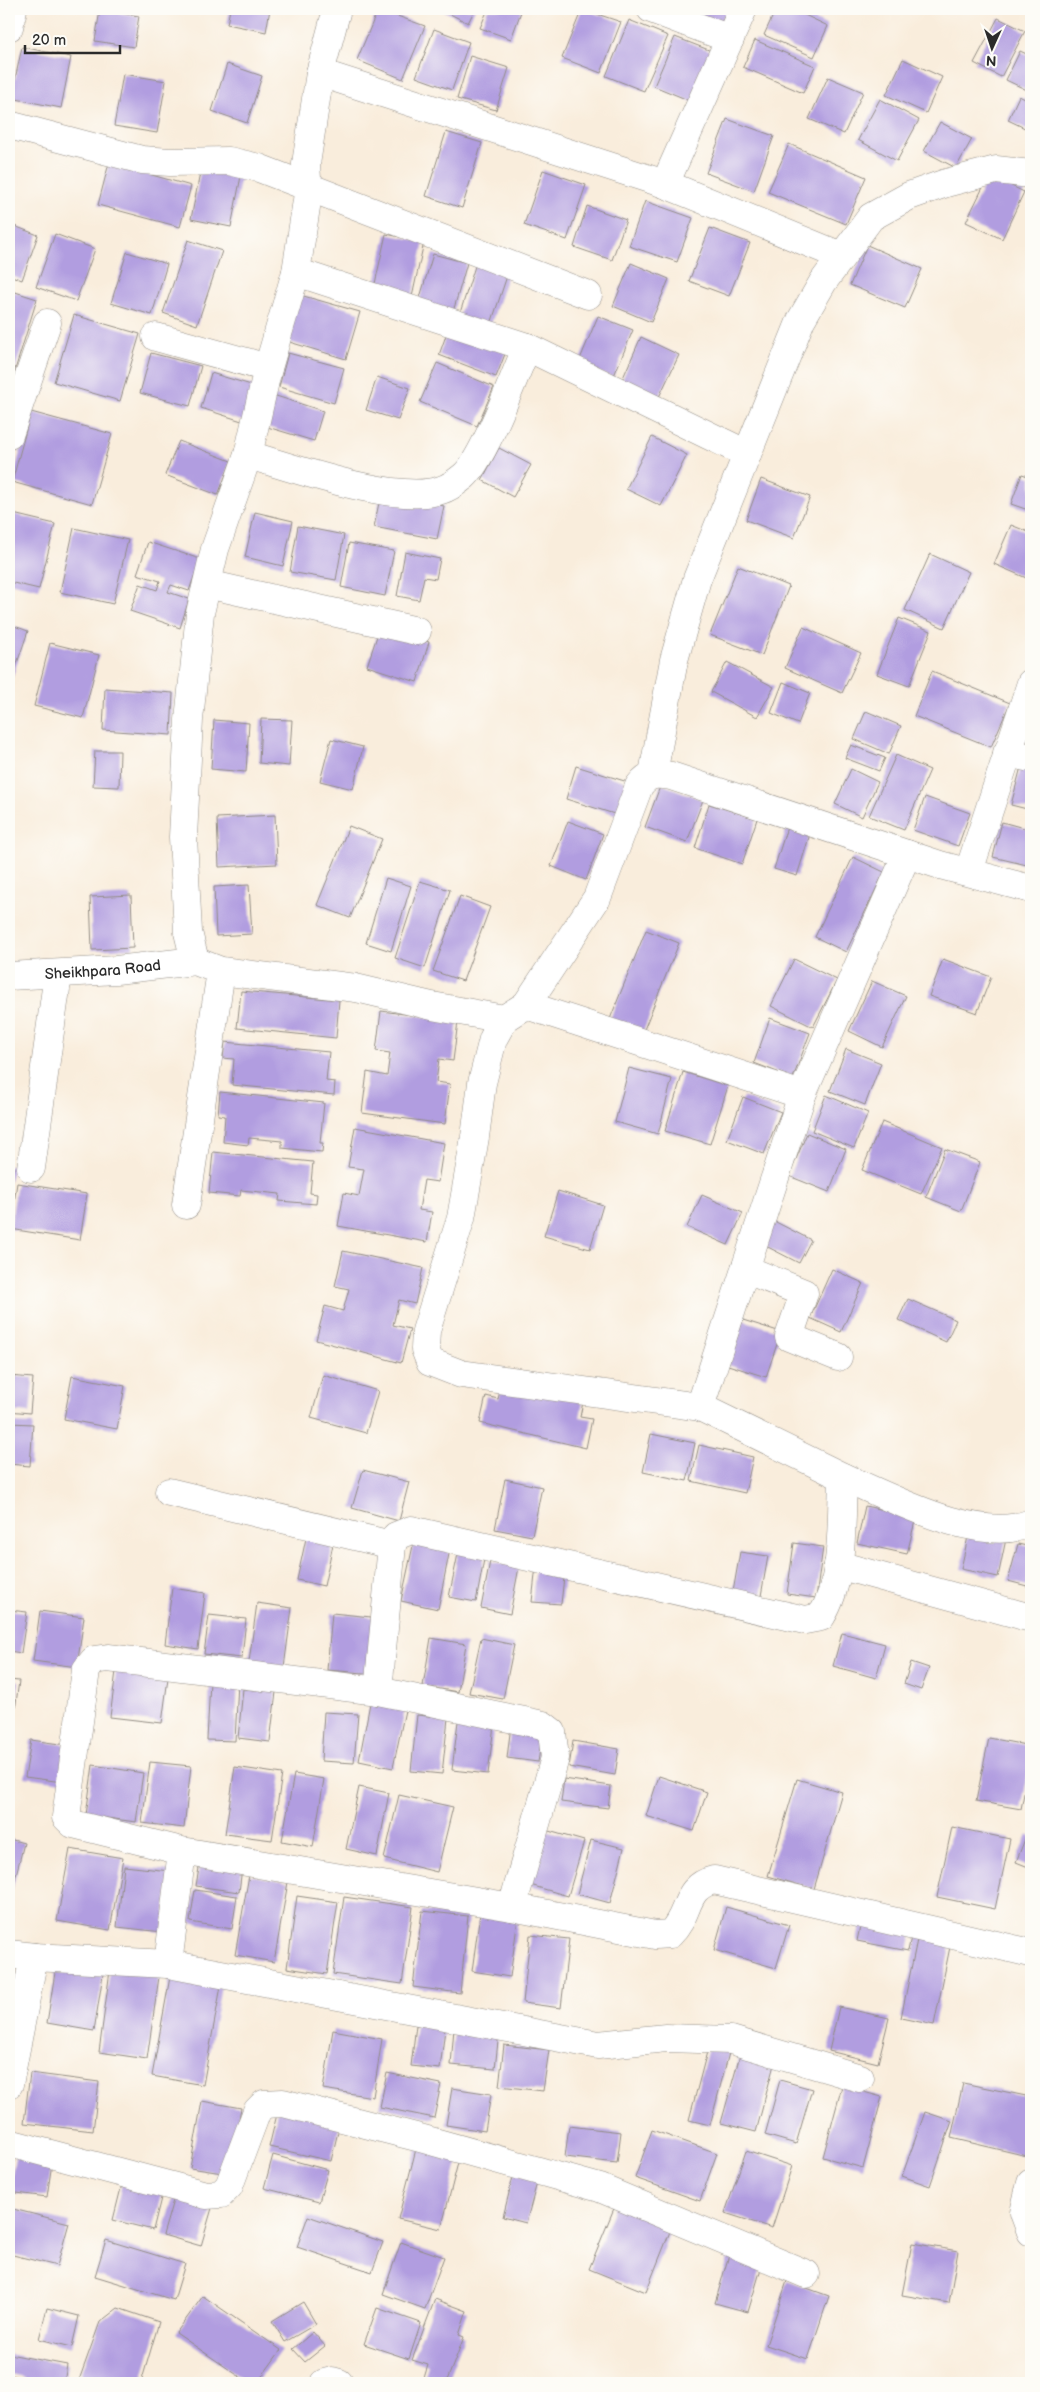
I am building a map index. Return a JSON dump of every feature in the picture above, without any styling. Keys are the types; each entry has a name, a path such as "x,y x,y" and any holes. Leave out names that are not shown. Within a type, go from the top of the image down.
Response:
{"street":[{"path":"9,27 13,9"},
{"path":"337,9 320,73 306,164 307,186 296,272 268,368 248,455 214,549 200,613 189,720 183,837 188,932 195,961 221,970 356,988 432,1006 515,1012 802,1095"},
{"path":"651,9 730,38"},
{"path":"665,184 744,9"},
{"path":"320,73 665,184 841,256"},
{"path":"9,125 142,160 170,162 229,161 259,168 588,295"},
{"path":"1031,174 996,170 946,183 909,196 871,217 841,256 801,320 694,588 674,660 653,774 639,786 597,898 515,1012 493,1039 482,1083 476,1137 461,1218 426,1331 425,1349 430,1362 461,1374 700,1406 844,1477 951,1522 991,1528 1022,1527 1031,1523"},
{"path":"296,272 527,347 747,454"},
{"path":"9,435 47,323"},
{"path":"156,337 268,368"},
{"path":"248,455 367,488 418,493 441,490 465,476 483,448 527,347"},
{"path":"207,584 417,630"},
{"path":"969,871 1019,755 1031,683"},
{"path":"653,774 671,776 940,865 1031,888"},
{"path":"700,1406 802,1095 907,854"},
{"name":"Sheikhpara Road","path":"9,976 58,974 195,961"},
{"path":"186,1205 221,970"},
{"path":"31,1168 58,974"},
{"path":"745,1269 804,1293 789,1337 838,1357"},
{"path":"378,1692 392,1545 396,1536 411,1530 805,1620 821,1617 831,1601 838,1565 844,1477"},
{"path":"170,1492 392,1545"},
{"path":"838,1565 1031,1618"},
{"path":"512,1907 555,1758 552,1732 543,1725 378,1692 108,1658 94,1660 86,1670 66,1817 73,1824 182,1851 512,1907 655,1935 670,1934 678,1926 694,1890 702,1883 714,1880 895,1920 1031,1953"},
{"path":"168,1964 182,1851"},
{"path":"9,2084 21,1956 168,1964 598,2045 666,2038 731,2040 860,2078"},
{"path":"9,2143 206,2196 221,2194 229,2186 256,2111 264,2104 283,2103 420,2138 600,2188 806,2274"},
{"path":"1031,2182 1024,2213 1031,2232"},
{"path":"324,2383 332,2381 339,2383"}],"building":[{"path":"230,9 270,9 266,32 227,24"},
{"path":"378,9 425,26 403,79 357,60"},
{"path":"440,9 475,9 468,23"},
{"path":"488,9 522,9 511,39 480,28"},
{"path":"582,9 621,22 601,73 562,58"},
{"path":"680,9 727,9 721,25"},
{"path":"776,9 792,9 828,26 814,57 764,35"},
{"path":"100,10 139,16 134,47 95,41"},
{"path":"998,18 1025,31 1001,77 974,63"},
{"path":"629,20 668,36 644,91 606,76"},
{"path":"434,29 469,42 452,90 416,77"},
{"path":"675,37 714,52 693,102 654,86"},
{"path":"755,40 815,66 803,93 743,67"},
{"path":"22,47 71,57 61,108 11,98"},
{"path":"1020,51 1031,56 1031,86 1029,91 1006,80"},
{"path":"470,56 509,68 496,110 457,99"},
{"path":"903,59 942,77 926,113 886,95"},
{"path":"227,64 262,76 247,123 212,111"},
{"path":"123,74 166,81 157,133 114,126"},
{"path":"828,77 863,92 844,134 809,119"},
{"path":"1019,96 1031,102 1031,131 1008,120"},
{"path":"880,99 919,120 897,161 858,140"},
{"path":"727,119 774,136 754,191 706,173"},
{"path":"940,122 972,139 956,168 924,151"},
{"path":"446,132 482,143 462,208 426,196"},
{"path":"789,144 866,177 846,224 768,192"},
{"path":"109,163 191,186 180,227 98,205"},
{"path":"201,168 241,176 231,227 191,219"},
{"path":"543,170 586,185 567,240 524,225"},
{"path":"989,175 1024,192 1002,239 966,222"},
{"path":"645,201 693,218 677,262 629,246"},
{"path":"587,206 626,220 612,260 574,247"},
{"path":"9,224 38,235 22,280 9,275"},
{"path":"710,228 750,243 729,296 689,281"},
{"path":"55,234 95,249 76,301 36,287"},
{"path":"386,234 424,242 412,297 374,288"},
{"path":"188,240 222,251 197,325 163,313"},
{"path":"867,245 922,269 905,308 850,285"},
{"path":"127,252 167,264 152,315 111,303"},
{"path":"433,254 467,263 453,312 419,301"},
{"path":"477,260 509,270 489,330 458,319"},
{"path":"631,263 669,279 651,322 613,306"},
{"path":"9,290 37,299 14,373 9,372"},
{"path":"300,295 360,312 346,359 286,341"},
{"path":"74,315 140,334 120,401 54,382"},
{"path":"598,316 633,330 613,378 578,364"},
{"path":"449,327 507,349 496,377 439,355"},
{"path":"641,337 679,355 659,397 622,380"},
{"path":"151,353 201,366 190,406 140,393"},
{"path":"288,353 344,368 334,403 279,387"},
{"path":"437,363 494,387 477,426 420,402"},
{"path":"211,373 258,387 248,423 201,408"},
{"path":"377,377 410,388 398,420 366,410"},
{"path":"273,395 323,411 314,441 264,426"},
{"path":"31,412 112,434 92,504 12,482"},
{"path":"652,437 687,455 661,506 626,489"},
{"path":"179,441 231,461 218,495 165,475"},
{"path":"499,448 531,465 513,497 482,480"},
{"path":"1022,474 1031,477 1031,511 1011,504"},
{"path":"761,479 810,497 794,538 746,520"},
{"path":"381,493 444,506 437,539 374,527"},
{"path":"255,512 293,521 283,566 245,557"},
{"path":"9,513 55,524 39,589 9,582"},
{"path":"1011,525 1031,533 1031,580 994,564"},
{"path":"298,526 344,535 336,580 290,572"},
{"path":"74,528 128,540 113,604 60,592"},
{"path":"148,542 200,559 189,591 171,585 168,592 189,599 180,628 130,611 140,584 157,590 160,581 137,574"},
{"path":"349,543 394,551 385,596 341,587"},
{"path":"405,552 440,559 436,579 424,577 419,600 397,596"},
{"path":"930,554 969,572 944,628 905,610"},
{"path":"738,566 789,586 762,655 710,635"},
{"path":"899,618 931,631 909,686 877,674"},
{"path":"9,624 28,631 9,687"},
{"path":"380,627 429,642 417,682 367,666"},
{"path":"803,627 861,653 842,693 785,668"},
{"path":"50,643 99,655 83,718 34,706"},
{"path":"727,662 774,687 757,717 711,692"},
{"path":"932,671 1010,703 991,747 914,716"},
{"path":"783,682 810,693 798,724 771,713"},
{"path":"105,688 173,693 171,735 103,730"},
{"path":"866,711 901,726 889,754 854,739"},
{"path":"261,719 292,720 289,766 259,763"},
{"path":"214,720 249,723 246,772 211,769"},
{"path":"331,739 363,747 353,789 320,781"},
{"path":"851,745 885,758 879,771 845,758"},
{"path":"95,751 120,751 119,787 93,786"},
{"path":"896,755 930,770 904,830 869,816"},
{"path":"1022,763 1031,765 1031,810 1011,805"},
{"path":"576,766 631,783 621,816 566,799"},
{"path":"851,769 878,782 862,817 835,804"},
{"path":"661,784 703,800 687,842 645,827"},
{"path":"925,797 970,813 958,846 913,830"},
{"path":"709,804 757,819 742,864 695,848"},
{"path":"275,815 277,864 219,867 217,818"},
{"path":"568,821 603,834 586,880 551,866"},
{"path":"1002,822 1031,830 1031,866 993,857"},
{"path":"349,826 382,839 350,918 317,905"},
{"path":"787,827 810,834 797,876 774,869"},
{"path":"853,857 884,872 846,952 815,937"},
{"path":"386,878 411,886 391,951 366,943"},
{"path":"420,881 450,890 425,968 395,958"},
{"path":"249,885 252,934 216,936 214,887"},
{"path":"131,895 133,948 92,950 90,897"},
{"path":"460,896 490,907 463,981 433,971"},
{"path":"646,930 679,943 643,1032 610,1019"},
{"path":"794,959 837,980 813,1027 771,1006"},
{"path":"943,959 991,977 977,1013 929,996"},
{"path":"872,981 906,996 882,1047 849,1031"},
{"path":"241,991 339,1000 336,1038 237,1028"},
{"path":"381,1011 458,1021 453,1061 439,1059 436,1082 450,1084 445,1124 362,1113 367,1072 387,1076 390,1053 376,1051"},
{"path":"770,1018 810,1033 793,1078 754,1063"},
{"path":"225,1042 329,1052 326,1081 335,1082 334,1095 232,1085 234,1059 223,1058"},
{"path":"846,1049 881,1063 865,1105 830,1091"},
{"path":"629,1068 672,1079 658,1134 615,1122"},
{"path":"683,1072 728,1086 710,1144 665,1131"},
{"path":"220,1092 324,1103 320,1143 323,1143 322,1152 282,1148 282,1141 249,1138 248,1145 223,1142 225,1116 218,1115"},
{"path":"826,1095 868,1113 854,1148 812,1131"},
{"path":"743,1097 781,1112 764,1154 727,1140"},
{"path":"882,1122 942,1147 921,1194 862,1170"},
{"path":"355,1127 444,1143 438,1182 424,1180 419,1210 432,1212 427,1242 338,1226 344,1193 359,1196 364,1169 348,1167"},
{"path":"807,1133 846,1149 829,1192 789,1176"},
{"path":"945,1149 980,1162 961,1211 926,1197"},
{"path":"213,1152 313,1162 310,1193 317,1194 316,1204 279,1201 280,1194 241,1190 240,1196 209,1193"},
{"path":"9,1166 14,1167 9,1183"},
{"path":"17,1183 87,1194 80,1240 10,1229"},
{"path":"558,1191 603,1205 590,1249 544,1236"},
{"path":"702,1195 743,1213 728,1245 687,1227"},
{"path":"774,1221 811,1240 799,1263 762,1244"},
{"path":"343,1251 423,1268 415,1304 399,1300 393,1325 410,1329 401,1363 316,1340 325,1306 343,1311 349,1289 335,1286"},
{"path":"832,1269 863,1283 841,1332 810,1318"},
{"path":"908,1299 956,1320 946,1342 898,1320"},
{"path":"743,1320 781,1332 766,1377 728,1365"},
{"path":"323,1375 378,1391 366,1433 311,1418"},
{"path":"9,1376 33,1378 30,1413 9,1411"},
{"path":"72,1376 125,1386 117,1429 64,1419"},
{"path":"502,1384 583,1402 580,1417 592,1419 586,1448 480,1423 486,1396 498,1399"},
{"path":"9,1423 33,1424 30,1466 9,1464"},
{"path":"651,1434 695,1443 687,1481 643,1472"},
{"path":"699,1445 753,1457 745,1493 691,1481"},
{"path":"363,1470 409,1482 399,1521 352,1508"},
{"path":"505,1479 542,1487 532,1536 495,1529"},
{"path":"865,1506 916,1517 907,1554 857,1543"},
{"path":"308,1529 335,1535 324,1586 297,1580"},
{"path":"969,1532 1006,1539 998,1577 961,1569"},
{"path":"414,1541 450,1549 438,1609 401,1601"},
{"path":"794,1543 823,1547 816,1598 787,1594"},
{"path":"1018,1544 1031,1547 1031,1587 1008,1581"},
{"path":"459,1549 485,1554 476,1602 449,1597"},
{"path":"740,1552 768,1556 761,1596 733,1592"},
{"path":"490,1561 519,1567 510,1614 481,1608"},
{"path":"536,1566 565,1568 561,1604 532,1602"},
{"path":"172,1588 205,1593 198,1649 165,1644"},
{"path":"257,1603 292,1608 284,1667 249,1662"},
{"path":"9,1610 27,1612 21,1653 9,1651"},
{"path":"40,1611 84,1617 77,1667 33,1661"},
{"path":"332,1613 381,1618 376,1674 327,1670"},
{"path":"209,1615 246,1619 242,1658 204,1654"},
{"path":"842,1633 885,1644 876,1678 833,1666"},
{"path":"431,1638 466,1644 458,1692 423,1686"},
{"path":"481,1638 514,1645 503,1699 469,1693"},
{"path":"911,1662 929,1668 921,1690 904,1684"},
{"path":"116,1671 168,1678 162,1723 110,1717"},
{"path":"9,1680 19,1681 14,1718 9,1718"},
{"path":"210,1681 238,1682 235,1741 207,1740"},
{"path":"243,1689 276,1692 270,1742 238,1738"},
{"path":"370,1703 405,1710 393,1768 359,1761"},
{"path":"324,1712 358,1714 354,1763 321,1761"},
{"path":"417,1715 448,1718 442,1774 411,1771"},
{"path":"458,1721 494,1725 488,1774 452,1770"},
{"path":"511,1725 543,1730 538,1762 507,1758"},
{"path":"989,1738 1031,1746 1031,1758 1021,1809 976,1801"},
{"path":"31,1740 74,1746 70,1783 25,1777"},
{"path":"573,1741 619,1749 615,1775 569,1767"},
{"path":"150,1762 191,1766 184,1828 142,1823"},
{"path":"93,1765 143,1773 136,1822 86,1815"},
{"path":"235,1767 282,1774 272,1840 225,1834"},
{"path":"294,1774 324,1779 313,1847 282,1841"},
{"path":"659,1776 707,1792 694,1831 646,1816"},
{"path":"564,1779 611,1786 608,1808 561,1802"},
{"path":"797,1779 842,1792 814,1889 768,1876"},
{"path":"359,1787 389,1793 377,1856 346,1849"},
{"path":"399,1795 453,1807 437,1872 384,1859"},
{"path":"952,1827 1010,1839 995,1909 937,1897"},
{"path":"545,1830 584,1841 568,1896 530,1885"},
{"path":"1027,1834 1031,1836 1031,1868 1016,1862"},
{"path":"9,1839 24,1843 9,1903"},
{"path":"591,1840 624,1848 610,1903 577,1894"},
{"path":"70,1849 123,1858 110,1930 57,1921"},
{"path":"200,1862 242,1868 239,1892 196,1886"},
{"path":"124,1866 170,1871 163,1932 117,1927"},
{"path":"249,1875 288,1882 274,1962 235,1955"},
{"path":"195,1890 237,1896 232,1929 190,1922"},
{"path":"297,1896 338,1902 327,1974 287,1968"},
{"path":"344,1897 413,1907 402,1984 333,1974"},
{"path":"726,1907 789,1925 776,1968 714,1950"},
{"path":"422,1911 468,1916 460,1993 413,1987"},
{"path":"480,1913 518,1918 510,1977 472,1971"},
{"path":"861,1922 912,1932 908,1951 857,1941"},
{"path":"919,1930 952,1937 934,2025 901,2018"},
{"path":"530,1935 569,1939 561,2008 523,2003"},
{"path":"57,1960 104,1968 94,2031 47,2023"},
{"path":"111,1963 160,1970 147,2059 99,2052"},
{"path":"170,1977 221,1986 203,2085 152,2076"},
{"path":"839,2007 889,2018 878,2063 829,2051"},
{"path":"416,2025 445,2029 440,2069 411,2066"},
{"path":"454,2028 499,2032 495,2069 451,2065"},
{"path":"333,2030 382,2039 373,2097 323,2089"},
{"path":"504,2045 549,2050 543,2091 499,2086"},
{"path":"708,2048 729,2053 710,2125 689,2120"},
{"path":"742,2048 776,2057 756,2132 721,2123"},
{"path":"30,2073 99,2082 93,2131 24,2123"},
{"path":"387,2073 441,2084 434,2118 380,2107"},
{"path":"780,2080 812,2089 796,2144 765,2135"},
{"path":"963,2083 1031,2097 1031,2138 1027,2156 951,2138"},
{"path":"842,2086 882,2097 863,2168 823,2157"},
{"path":"452,2088 491,2094 485,2131 446,2125"},
{"path":"202,2101 241,2108 229,2174 190,2168"},
{"path":"278,2110 340,2123 331,2161 269,2147"},
{"path":"925,2112 952,2121 930,2186 902,2176"},
{"path":"569,2126 621,2132 617,2163 565,2157"},
{"path":"652,2130 717,2153 700,2201 635,2178"},
{"path":"416,2149 459,2159 441,2229 398,2219"},
{"path":"16,2151 53,2156 47,2197 9,2192"},
{"path":"746,2151 792,2166 772,2228 725,2213"},
{"path":"273,2155 328,2170 319,2202 264,2188"},
{"path":"514,2173 538,2179 526,2223 503,2217"},
{"path":"122,2184 162,2194 153,2230 113,2220"},
{"path":"174,2197 212,2208 201,2246 163,2235"},
{"path":"617,2201 673,2224 646,2292 589,2269"},
{"path":"9,2208 69,2223 57,2266 9,2254"},
{"path":"308,2216 383,2242 372,2272 297,2247"},
{"path":"106,2240 185,2264 174,2300 95,2276"},
{"path":"401,2242 444,2257 425,2309 383,2294"},
{"path":"912,2243 958,2251 949,2303 902,2295"},
{"path":"729,2255 762,2265 748,2312 715,2303"},
{"path":"787,2281 829,2296 808,2359 766,2345"},
{"path":"203,2296 281,2350 257,2383 249,2383 176,2333"},
{"path":"435,2299 467,2311 459,2335 464,2337 446,2383 424,2378 428,2365 412,2360"},
{"path":"303,2302 316,2324 285,2342 272,2321"},
{"path":"47,2308 79,2316 72,2347 39,2339"},
{"path":"118,2308 159,2322 141,2383 78,2383 100,2322"},
{"path":"377,2308 421,2323 409,2359 364,2344"},
{"path":"313,2332 325,2346 305,2362 293,2349"},
{"path":"9,2354 67,2365 64,2383 24,2383 25,2378 9,2375"}]}
